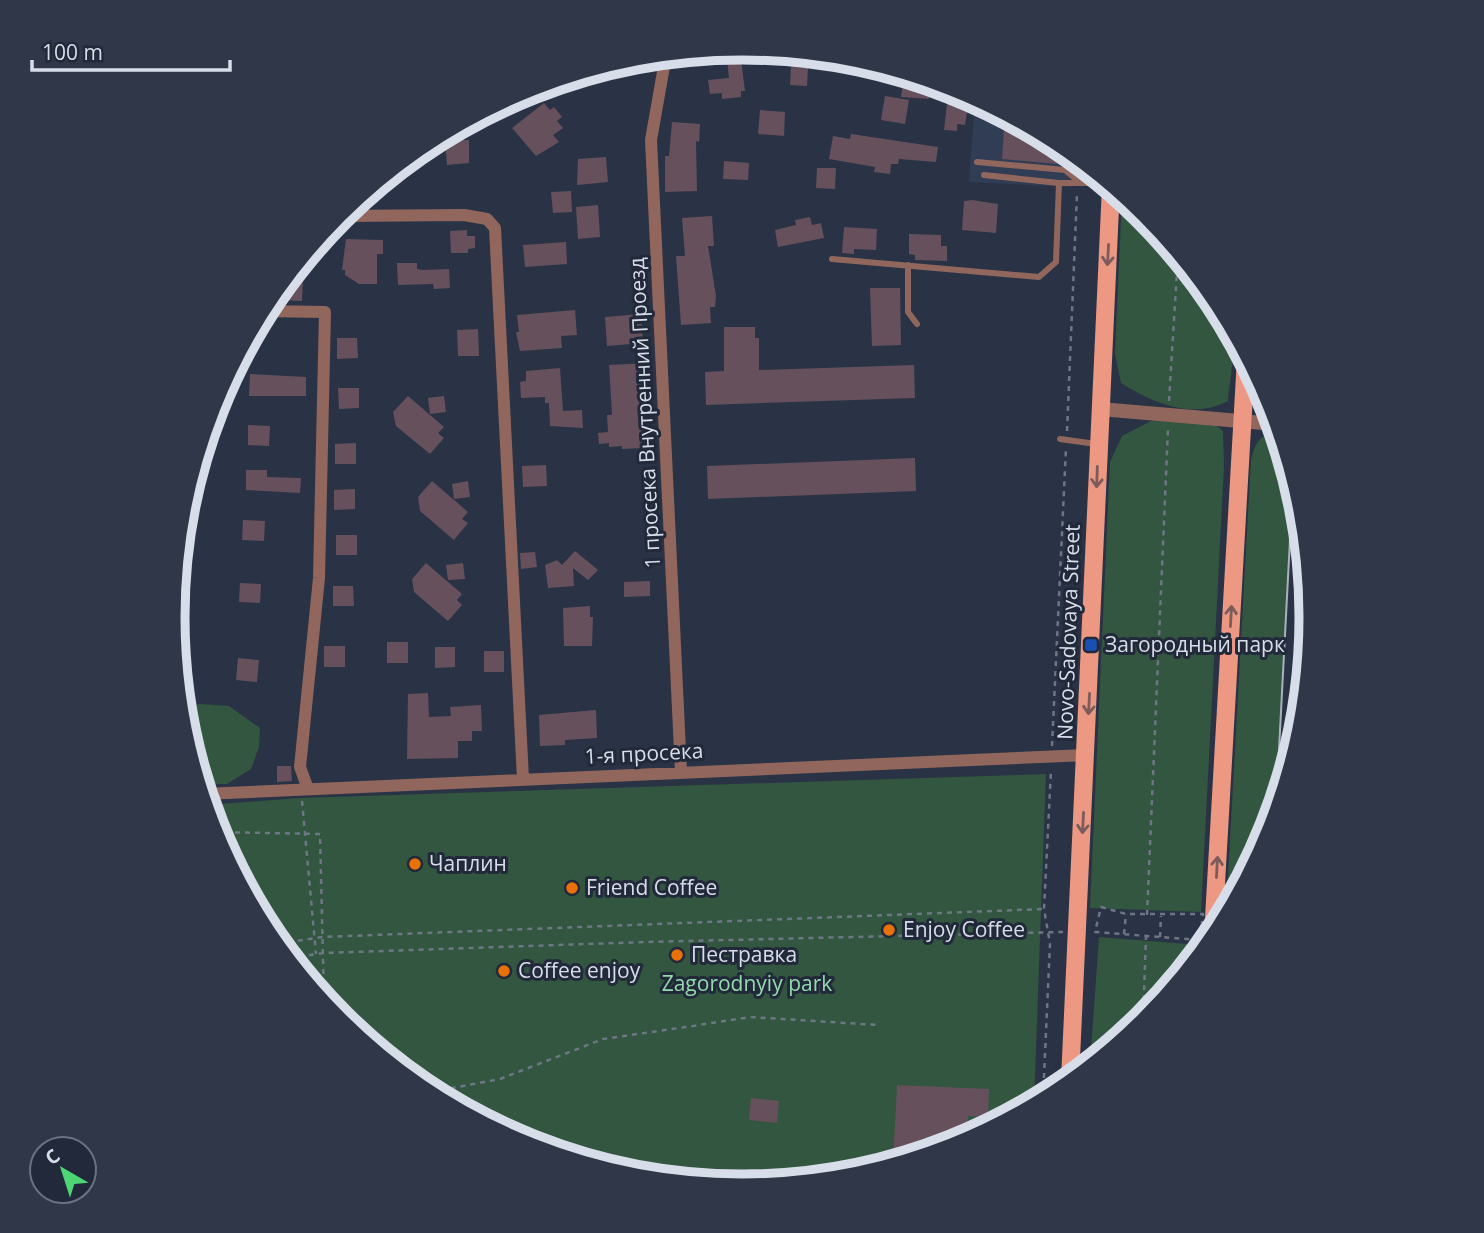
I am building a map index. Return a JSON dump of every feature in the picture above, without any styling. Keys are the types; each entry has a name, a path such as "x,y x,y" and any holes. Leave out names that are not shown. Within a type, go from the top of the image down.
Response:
{"main road":[{"name":"Novo-Sadovaya Street","path":"1072,1065 1086,931 1086,755 1110,199"},
{"path":"1214,911 1245,376"}],"street":[{"name":"1 просека Внутренний Проезд","path":"664,65 651,140 681,772"},
{"path":"356,216 464,215 487,219 495,228 523,779"},
{"path":"276,311 325,312 319,578 300,767 304,789"},
{"path":"1100,409 1264,423"},
{"name":"1-я просека","path":"214,793 1086,755"}],"lane":[{"path":"978,162 1065,170 1078,181"},
{"path":"984,175 1059,183 1089,182"},
{"path":"832,259 1039,277 1056,262 1059,183"},
{"path":"908,265 908,312 917,324"},
{"path":"1063,440 1099,444"}],"path":[{"path":"1044,1085 1050,944 1044,909 1063,440 1078,173"},
{"path":"1147,915 1168,416 1177,269"},
{"path":"304,789 305,834 316,954"},
{"path":"228,832 320,834 324,985"},
{"path":"1086,931 1101,907 1126,914 1203,914 1201,932"},
{"path":"290,942 322,937 1044,909"},
{"path":"1124,934 1126,914"},
{"path":"1160,937 1161,916"},
{"path":"300,956 324,953 645,942 1086,931 1195,940"},
{"path":"1144,1002 1146,936"},
{"path":"448,1090 500,1079 603,1040 750,1017 877,1026"}],"shaded area":[{"path":"974,111 1021,134 1071,167 1070,187 969,182"}],"green space":[{"path":"1121,209 1161,249 1184,277 1233,354 1228,401 1214,407 1187,409 1146,397 1121,383 1115,354"},
{"path":"1208,419 1223,431 1224,466 1201,912 1090,908 1110,462 1122,436 1151,421"},
{"path":"1267,434 1280,472 1291,525 1278,767 1257,830 1227,889 1251,460 1259,440"},
{"path":"193,706 229,706 260,728 259,747 251,769 227,784 211,784"},
{"name":"Zagorodnyiy park","path":"1046,774 1034,1090 988,1116 921,1144 851,1163 778,1172 742,1174 669,1169 598,1155 529,1131 463,1099 403,1058 375,1035 323,984 279,926 242,863 218,804 300,798"},
{"path":"1099,937 1192,944 1161,984 1091,1050"}],"building":[{"path":"727,60 741,60 745,91 741,91 741,97 722,99 722,93 710,94 708,80 729,78"},
{"path":"791,67 808,68 807,86 790,85"},
{"path":"903,83 930,92 929,99 901,97"},
{"path":"885,96 909,100 905,124 881,120"},
{"path":"544,103 550,110 554,107 562,117 557,121 563,128 553,135 559,142 536,156 512,128"},
{"path":"947,104 968,108 965,125 957,124 957,131 944,130"},
{"path":"760,110 785,112 784,136 758,134"},
{"path":"672,122 700,124 699,142 696,141 697,191 665,192 665,156 669,156"},
{"path":"1004,125 1059,159 1058,164 1002,159"},
{"path":"851,134 938,147 936,162 899,159 898,164 891,164 890,174 874,172 875,167 829,159 833,136 850,139"},
{"path":"469,140 469,163 447,165 445,145 452,141"},
{"path":"606,157 608,182 577,185 578,159"},
{"path":"724,161 749,163 748,180 723,179"},
{"path":"817,168 836,168 835,189 816,188"},
{"path":"571,191 572,212 553,213 551,192"},
{"path":"964,201 998,204 996,233 962,230"},
{"path":"598,205 600,237 578,239 576,207"},
{"path":"712,216 714,246 708,246 716,296 715,307 710,307 711,323 681,325 676,256 685,256 682,218"},
{"path":"810,217 812,225 821,223 824,238 778,247 775,230 796,225 795,220"},
{"path":"844,227 877,229 876,250 854,249 854,254 842,253"},
{"path":"467,230 467,236 475,236 475,248 468,249 468,253 451,253 450,231"},
{"path":"909,234 941,235 941,246 947,246 947,261 915,260 915,255 909,254"},
{"path":"346,239 383,240 383,254 377,254 377,284 359,284 345,275 345,270 342,270"},
{"path":"566,242 567,264 525,267 523,245"},
{"path":"397,263 417,263 417,269 423,270 449,269 450,288 434,289 433,284 398,285"},
{"path":"299,278 303,278 302,301 284,300"},
{"path":"870,288 900,288 901,345 872,346"},
{"path":"575,310 577,335 561,336 562,348 520,351 516,332 519,332 517,315"},
{"path":"641,314 643,343 607,346 605,317"},
{"path":"724,327 755,327 755,338 759,338 759,370 914,365 915,398 706,405 705,372 724,371"},
{"path":"478,329 479,356 458,356 457,330"},
{"path":"337,338 357,338 358,358 337,359"},
{"path":"648,363 650,395 639,396 641,422 647,422 648,434 642,435 643,448 622,449 622,446 609,447 609,443 599,444 598,433 608,432 607,415 612,415 609,365"},
{"path":"560,368 563,411 582,410 583,428 550,426 549,403 545,403 545,397 521,398 520,382 526,381 526,371"},
{"path":"250,374 306,377 306,396 249,396"},
{"path":"338,388 359,388 359,408 339,409"},
{"path":"408,396 444,427 438,433 444,438 430,454 396,426 393,412"},
{"path":"444,396 446,412 430,414 428,398"},
{"path":"248,425 270,426 269,446 248,445"},
{"path":"356,443 356,464 335,464 335,444"},
{"path":"915,458 916,491 708,499 707,466"},
{"path":"546,465 547,486 523,487 522,466"},
{"path":"246,470 267,470 267,477 301,478 300,493 246,490"},
{"path":"432,481 468,512 462,519 468,523 454,540 420,511 418,497"},
{"path":"468,481 470,497 454,499 452,484"},
{"path":"355,489 355,509 334,510 334,490"},
{"path":"243,520 265,521 264,541 242,540"},
{"path":"336,535 357,535 357,555 336,555"},
{"path":"575,551 598,570 588,580 573,568 574,586 548,588 545,565 557,560 562,565"},
{"path":"535,552 537,567 521,569 520,553"},
{"path":"426,563 462,594 457,600 462,605 448,621 414,592 412,579"},
{"path":"463,563 465,579 448,580 446,565"},
{"path":"650,581 650,596 624,597 624,582"},
{"path":"240,583 261,584 260,603 239,602"},
{"path":"333,586 353,586 354,606 333,606"},
{"path":"590,606 590,617 593,617 592,646 564,646 563,608"},
{"path":"387,642 408,642 408,663 387,663"},
{"path":"324,646 345,646 345,667 324,667"},
{"path":"435,647 455,647 455,667 435,668"},
{"path":"484,651 504,651 504,672 484,672"},
{"path":"238,658 259,660 257,682 236,680"},
{"path":"428,693 429,717 451,716 450,707 481,705 482,731 472,731 472,741 458,741 458,758 407,759 408,694"},
{"path":"596,710 597,738 565,740 565,745 540,746 539,715"},
{"path":"277,766 291,766 292,781 277,782"},
{"path":"897,1085 989,1089 988,1116 968,1116 968,1125 894,1153"},
{"path":"751,1098 779,1101 777,1123 749,1120"}],"tram line":[{"path":"1278,767 1291,525"}],"place":[{"name":"Загородный парк","path":"1091,645"},
{"name":"Чаплин","path":"415,864"},
{"name":"Friend Coffee","path":"572,888"},
{"name":"Enjoy Coffee","path":"889,930"},
{"name":"Пестравка","path":"677,955"},
{"name":"Coffee enjoy","path":"504,971"}]}
